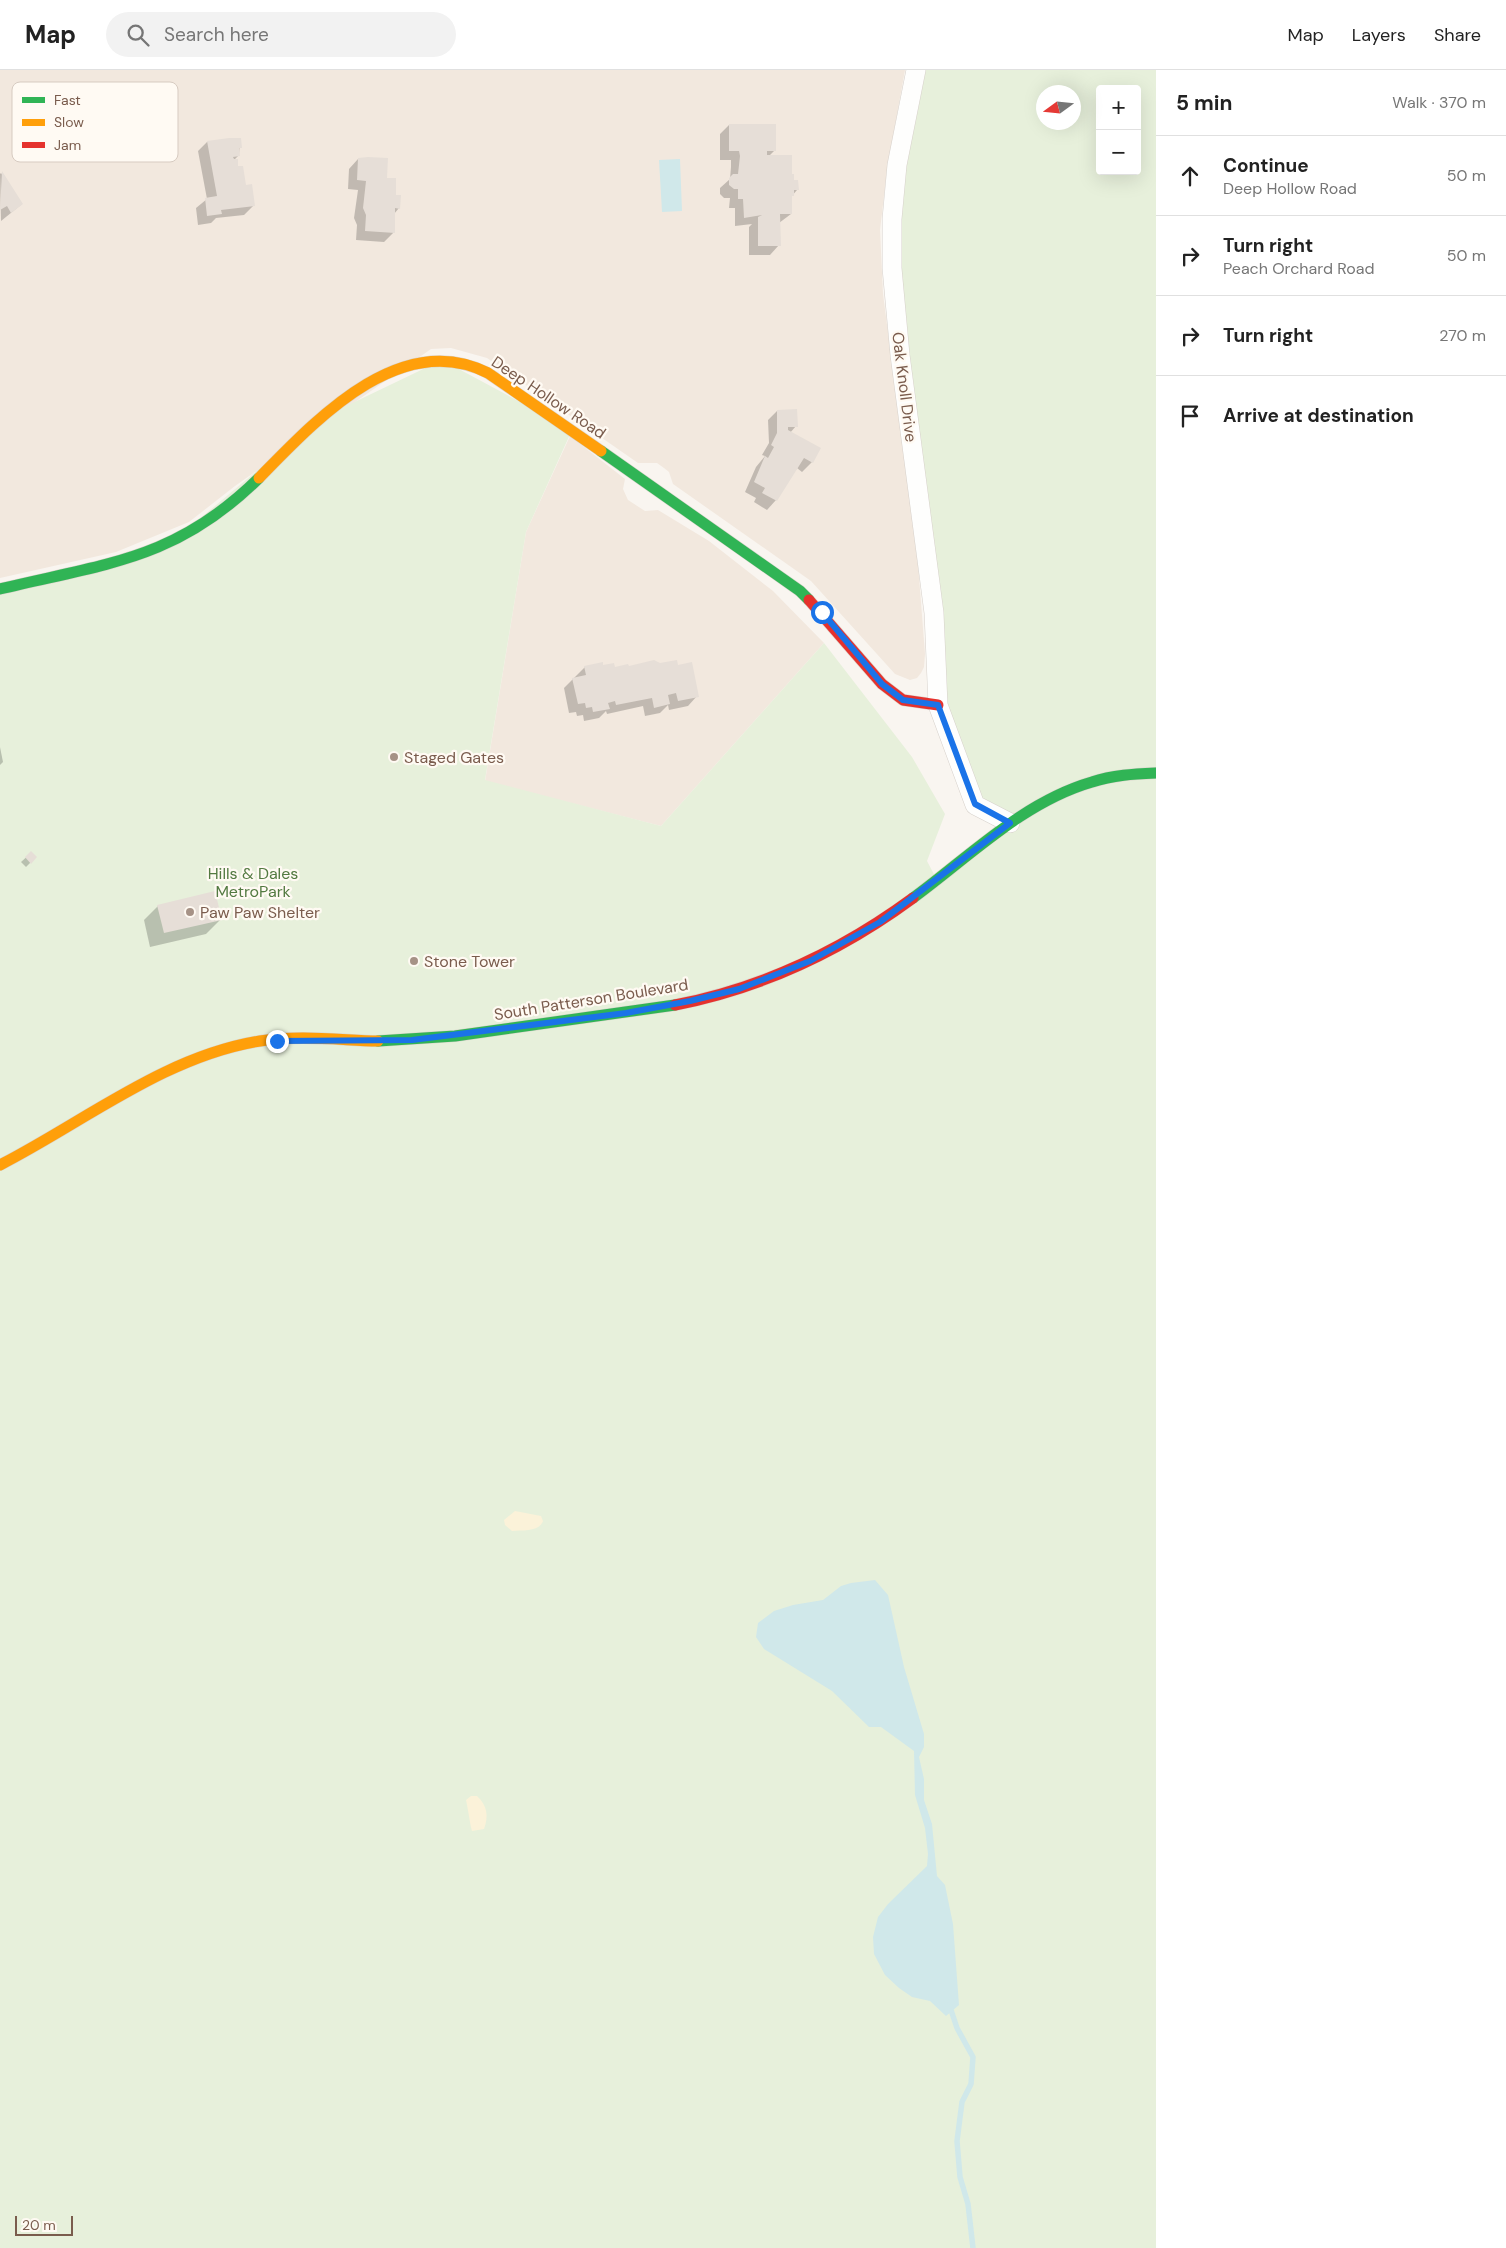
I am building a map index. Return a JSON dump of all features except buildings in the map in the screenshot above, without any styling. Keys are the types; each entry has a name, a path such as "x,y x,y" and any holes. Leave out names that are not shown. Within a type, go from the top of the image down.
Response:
{"street":[{"name":"Oak Knoll Drive","path":"916,70 897,164 892,219 892,268 900,354 934,613 938,705 975,804 1010,823"},
{"name":"Deep Hollow Road","path":"0,589 107,565 171,543 202,525 231,504 317,420 346,396 400,368 415,363 442,360 470,365 493,375 557,419 800,591 822,612 882,684 903,700 938,705"},
{"name":"South Patterson Boulevard","path":"0,1165 38,1148 149,1082 204,1055 245,1044 293,1040 412,1040 626,1013 690,1001 739,989 810,961 880,922 1010,823 1055,794 1108,778 1156,773"}],"shaded area":[{"path":"0,70 905,70 887,170 880,230 883,294 918,564 925,654 924,667 917,678 910,680 895,674 811,581 673,484 669,472 657,463 638,463 487,358 451,348 431,349 235,486 189,522 116,552 0,578"},
{"path":"570,436 625,479 623,489 628,500 645,511 658,510 709,541 773,591 824,643 661,826 485,781 526,532"}],"green space":[{"name":"Hills & Dales MetroPark","path":"916,70 1156,70 1156,2248 0,2248 0,589 171,543 317,420 442,360 572,430 526,532 485,780 661,826 824,643 912,757 945,814 927,861 937,880 1010,823 975,805 938,705 892,268"}],"sand":[{"path":"515,1511 541,1516 543,1521 541,1525 534,1529 512,1531 505,1525 504,1520"},
{"path":"471,1796 477,1796 485,1807 487,1815 484,1829 472,1831 466,1800"}],"water":[{"path":"680,159 682,211 662,212 659,160"},
{"path":"875,1580 888,1595 904,1667 924,1734 924,1747 919,1757 924,1779 924,1800 932,1824 937,1876 945,1885 953,1924 959,2005 946,2016 930,2001 912,1997 899,1988 885,1975 874,1954 873,1937 878,1917 888,1904 927,1866 928,1854 925,1828 915,1795 914,1751 881,1727 869,1727 832,1691 764,1649 756,1637 758,1623 774,1611 793,1605 823,1600 841,1586"}],"waterway":[{"path":"949,2004 957,2028 973,2057 971,2084 962,2102 957,2141 960,2177 968,2204 973,2248"}],"traffic: fast":[{"path":"601,451 800,591 809,600"},
{"path":"0,589 107,564 169,542 199,526 228,505 259,478"},
{"path":"913,898 998,832 1043,803 1067,791 1100,780 1124,775 1156,773"},
{"path":"378,1041 455,1036 675,1005"}],"traffic: slow":[{"path":"259,478 306,431 362,387 392,371 423,362 455,362 488,373 601,451"},
{"path":"0,1165 158,1075 225,1049 260,1041 289,1038 378,1041"}],"traffic: jam":[{"path":"809,600 882,684 903,700 938,705"},
{"path":"675,1005 739,989 800,965 858,935 913,898"}],"place":[{"name":"Staged Gates","path":"394,757"},
{"name":"Paw Paw Shelter","path":"190,912"},
{"name":"Stone Tower","path":"414,961"}],"route":[{"path":"277,1041 358,1042 412,1040 626,1013 690,1001 739,989 810,961 835,949 880,922 1010,823 975,804 955,757 938,705 903,700 882,684 844,641 822,612"}]}
